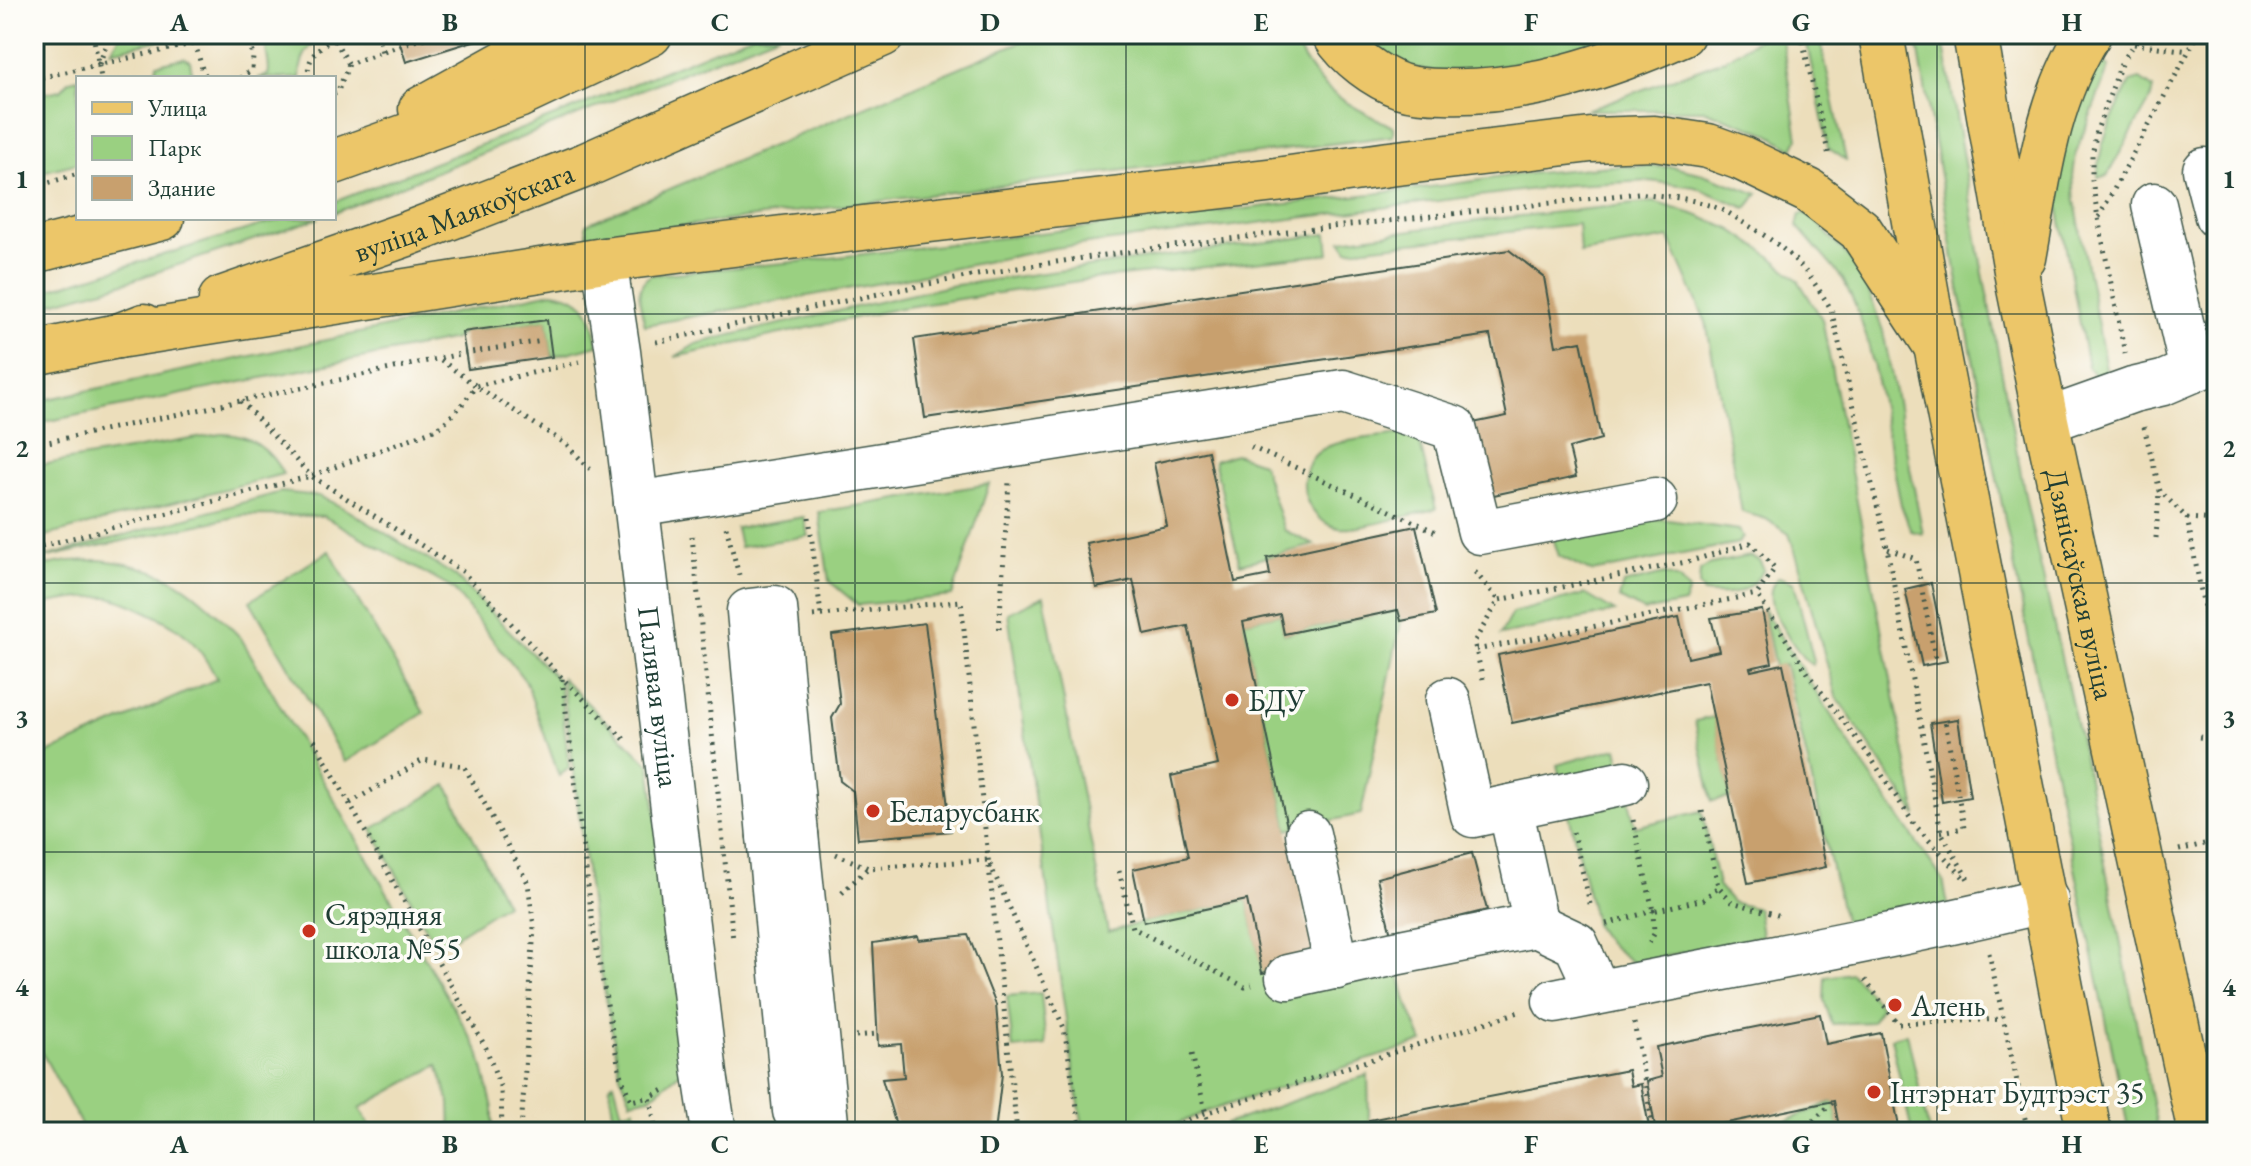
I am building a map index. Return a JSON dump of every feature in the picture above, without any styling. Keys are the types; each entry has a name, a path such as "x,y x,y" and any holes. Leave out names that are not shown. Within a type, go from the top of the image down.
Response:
{"main road":[{"path":"336,158 556,34"},
{"path":"336,158 518,96 650,34"},
{"name":"вуліца Маякоўскага","path":"34,353 118,336 407,234 586,165 883,34"},
{"path":"1334,34 1360,64 1402,86 1472,92 1557,79 1638,53 1682,34"},
{"path":"1881,34 1936,346 2089,1132"},
{"name":"Дзянісаўская вуліца","path":"1975,34 2019,288 2046,421 2200,1132"},
{"path":"2019,288 2044,142 2061,86 2089,34"},
{"path":"118,336 604,260 1591,140 1654,138 1708,146 1741,158 1809,191 1860,230 1936,346"},
{"path":"34,251 154,220"}],"street":[{"path":"2205,170 2217,216"},
{"path":"2046,421 2133,390 2163,383 2205,365 2154,205"},
{"name":"Палявая вуліца","path":"604,260 714,1132"},
{"path":"636,504 1343,392 1454,428 1480,532 1655,500"},
{"path":"762,615 799,841 811,1122"},
{"path":"1466,690 1473,815 1625,783"},
{"path":"1510,807 1536,925"},
{"path":"1308,834 1337,967"},
{"path":"1288,977 1536,925 1576,944 1593,981 1593,993 1842,945 2046,900"}],"path":[{"path":"93,34 101,76"},
{"path":"98,65 111,34"},
{"path":"34,79 237,34"},
{"path":"245,76 252,70 253,57 248,34"},
{"path":"308,76 309,62 316,51 332,36 341,34"},
{"path":"377,34 382,52"},
{"path":"336,93 349,64 439,34"},
{"path":"1801,34 1830,161"},
{"path":"2127,364 2098,218 2092,155 2097,130 2120,67 2142,34"},
{"path":"2098,218 2198,34"},
{"path":"332,36 349,64"},
{"path":"195,43 206,76"},
{"path":"2133,44 2189,51"},
{"path":"34,187 76,175"},
{"path":"647,344 898,289 1044,264 1638,193 1675,198 1718,208 1767,236 1796,259 1831,309 1887,548 1941,832 1973,889 1914,824 1871,758 1811,678 1757,594"},
{"path":"34,445 465,353 543,341"},
{"path":"34,548 311,476 439,428 476,386 592,358"},
{"path":"441,360 566,444"},
{"path":"241,401 311,476 462,571 630,745"},
{"path":"2142,421 2160,491 2156,538"},
{"path":"1238,442 1444,536"},
{"path":"999,629 1010,474"},
{"path":"2160,491 2187,518 2215,649 2217,675"},
{"path":"808,511 821,615"},
{"path":"2187,518 2217,520"},
{"path":"714,528 739,523"},
{"path":"725,526 762,615 821,615 961,601 1017,1132"},
{"path":"703,530 692,532 733,943"},
{"path":"1466,690 1476,650 1474,642 1499,600 1691,561 1750,543 1775,568 1757,594 1476,650"},
{"path":"1887,548 1916,559 1936,662"},
{"path":"1472,568 1499,600"},
{"path":"562,678 594,934 620,1074 631,1101 650,1097"},
{"path":"1941,832 1964,828 1945,721"},
{"path":"2199,737 2217,739"},
{"path":"314,740 486,1048 501,1089 502,1132"},
{"path":"350,803 423,760 464,766 528,883 534,927 521,1132"},
{"path":"1625,783 1653,911 1654,934 1647,946"},
{"path":"1565,796 1593,913"},
{"path":"1702,811 1719,886 1732,902 1793,919"},
{"path":"799,841 868,868 988,860"},
{"path":"988,860 1064,1028 1081,1132"},
{"path":"837,898 868,868"},
{"path":"1119,871 1133,928 1245,987 1288,977"},
{"path":"1596,927 1704,899 1719,886"},
{"path":"1981,916 2028,1132"},
{"path":"1842,945 1898,1024 2003,1019"},
{"path":"1159,1132 1205,1113 1593,993 1654,1132"},
{"path":"1192,1054 1210,1132"},
{"path":"1802,1132 1834,1101"}],"green space":[{"path":"121,34 172,34 168,38 111,51"},
{"path":"288,34 320,34 322,37 305,54 300,76 265,76 268,75 269,66 268,39"},
{"path":"753,34 779,34 336,212 336,201 570,110"},
{"path":"1039,34 1291,34 1320,81 1344,101 1393,127 1393,136 588,238 586,224"},
{"path":"1357,34 1643,34 1567,53 1451,75 1389,63"},
{"path":"1766,34 1781,34 1798,139 1793,149 1767,133 1703,110 1586,110 1724,60"},
{"path":"1805,34 1819,34 1846,160 1828,148"},
{"path":"1916,34 1942,34 2028,511 2084,758 2158,1132 2129,1132 1959,288"},
{"path":"184,58 190,61 193,76 128,76 156,70 157,64"},
{"path":"2099,58 2109,67 2076,153 2073,176 2109,385 2099,381 2088,367 2056,182 2061,135"},
{"path":"76,78 76,164 34,174 34,95 61,90 70,80"},
{"path":"2140,79 2153,88 2151,98 2107,176 2098,177 2101,152 2113,116 2130,82"},
{"path":"1610,166 1673,167 1703,174 1758,194 1746,208 1695,187 1650,181 1568,185 1054,248 645,325 640,304 641,285 651,275 796,262"},
{"path":"1654,202 1732,230 1769,255 1798,280 1822,319 1917,816 1836,696 1789,534 1766,519 1742,512 1706,322 1669,238 1580,253 1578,224 1348,250 1341,240 1492,219"},
{"path":"1809,213 1862,273 1883,331 1923,534 1911,531 1901,505 1877,381 1856,307 1843,279 1797,226 1800,214"},
{"path":"278,220 313,220 115,286 34,308 34,294"},
{"path":"1327,234 1329,254 1092,279 900,308 675,357 696,344 949,286"},
{"path":"552,292 581,302 594,324 598,345 552,357 547,320 463,332 455,339 34,424 34,406 44,400"},
{"path":"1417,432 1436,509 1347,528 1329,524 1312,510 1305,495 1304,479 1308,465 1320,451 1347,441"},
{"path":"221,434 240,436 258,445 272,457 283,474 34,539 34,466"},
{"path":"1235,454 1262,463 1284,530 1314,545 1240,564 1214,461"},
{"path":"989,484 952,596 858,605 829,581 819,512"},
{"path":"281,492 319,496 344,508 455,576 559,681 569,768 559,776 526,682 453,589 323,516 244,515 34,560"},
{"path":"804,517 808,536 740,547 736,528"},
{"path":"1661,519 1739,530 1743,537 1738,543 1592,572 1559,556 1550,529"},
{"path":"329,551 424,713 345,762 250,601"},
{"path":"1750,556 1759,560 1764,570 1745,589 1731,594 1704,593 1699,585 1700,571 1711,564"},
{"path":"98,560 123,563 162,574 193,593 241,638 479,1052 493,1108 493,1132 451,1132 450,1103 438,1065 360,1108 373,1132 85,1132 34,1038 34,759 217,679 195,645 178,629 126,602 101,597 34,606 34,567"},
{"path":"1665,574 1679,579 1689,591 1684,603 1644,611 1619,598 1623,584"},
{"path":"1779,577 1794,583 1814,661 1812,665 1791,641 1772,607 1772,585"},
{"path":"1585,594 1615,612 1500,635 1512,613"},
{"path":"1044,596 1108,932 1247,900 1263,973 1288,977 1395,953 1405,998 1423,1042 1205,1112 1159,1132 1084,1132 1008,613"},
{"path":"1763,609 1861,762 1943,880 1948,905 1846,929 1785,664 1775,667"},
{"path":"1398,610 1401,621 1361,814 1288,830 1243,622 1280,614 1284,634"},
{"path":"562,678 650,765 688,1066 650,1097 631,1101 620,1074 594,933"},
{"path":"1714,717 1731,798 1712,801 1695,721"},
{"path":"1617,748 1635,827 1702,811 1718,885 1732,902 1758,909 1762,936 1632,963 1600,933 1557,765"},
{"path":"447,785 506,904 437,948 372,829"},
{"path":"1851,973 1881,1006 1871,1022 1832,1024 1824,1000 1825,977"},
{"path":"1041,993 1046,1046 1013,1049 1007,996"},
{"path":"1907,1033 1929,1132 1912,1132 1891,1038"},
{"path":"1368,1075 1371,1132 1228,1132 1226,1124"},
{"path":"614,1082 622,1113 634,1108 637,1132 616,1132 609,1086"},
{"path":"1834,1101 1840,1132 1761,1132"}],"building":[{"path":"397,34 485,34 486,37 406,62"},
{"path":"1509,250 1544,277 1556,346 1581,341 1601,439 1569,448 1576,477 1489,496 1473,423 1507,416 1490,335 925,418 914,339"},
{"path":"547,320 552,357 468,369 462,332"},
{"name":"БДУ","path":"1208,451 1235,582 1270,575 1267,558 1416,526 1436,614 1401,621 1398,610 1284,634 1280,614 1243,622 1316,962 1262,973 1247,900 1144,922 1133,869 1188,857 1171,776 1218,765 1188,626 1145,635 1133,580 1096,588 1086,543 1167,526 1154,463"},
{"path":"1931,583 1947,661 1922,666 1905,589"},
{"path":"1762,610 1772,663 1750,668 1751,671 1783,664 1826,867 1748,883 1706,682 1512,723 1498,655 1679,617 1688,658 1719,651 1711,618"},
{"path":"925,623 951,831 858,839 853,791 840,781 832,718 840,704 832,635"},
{"path":"1958,719 1970,797 1942,802 1930,723"},
{"path":"1472,853 1487,910 1391,934 1377,878"},
{"path":"968,935 996,1005 1002,1074 995,1132 898,1132 882,1079 904,1077 901,1044 878,1046 873,943 918,936 919,940"},
{"path":"1820,1014 1826,1044 1881,1033 1900,1132 1840,1132 1834,1101 1683,1132 1656,1132 1647,1081 1662,1077 1656,1047"},
{"path":"1628,1070 1631,1086 1641,1084 1650,1132 1371,1132 1369,1120"}],"place":[{"name":"БДУ","path":"1232,700"},
{"name":"Беларусбанк","path":"873,811"},
{"name":"Сярэдняя школа №55","path":"309,931"},
{"name":"Алень","path":"1895,1005"},
{"name":"Інтэрнат Будтрэст 35","path":"1874,1092"}]}
